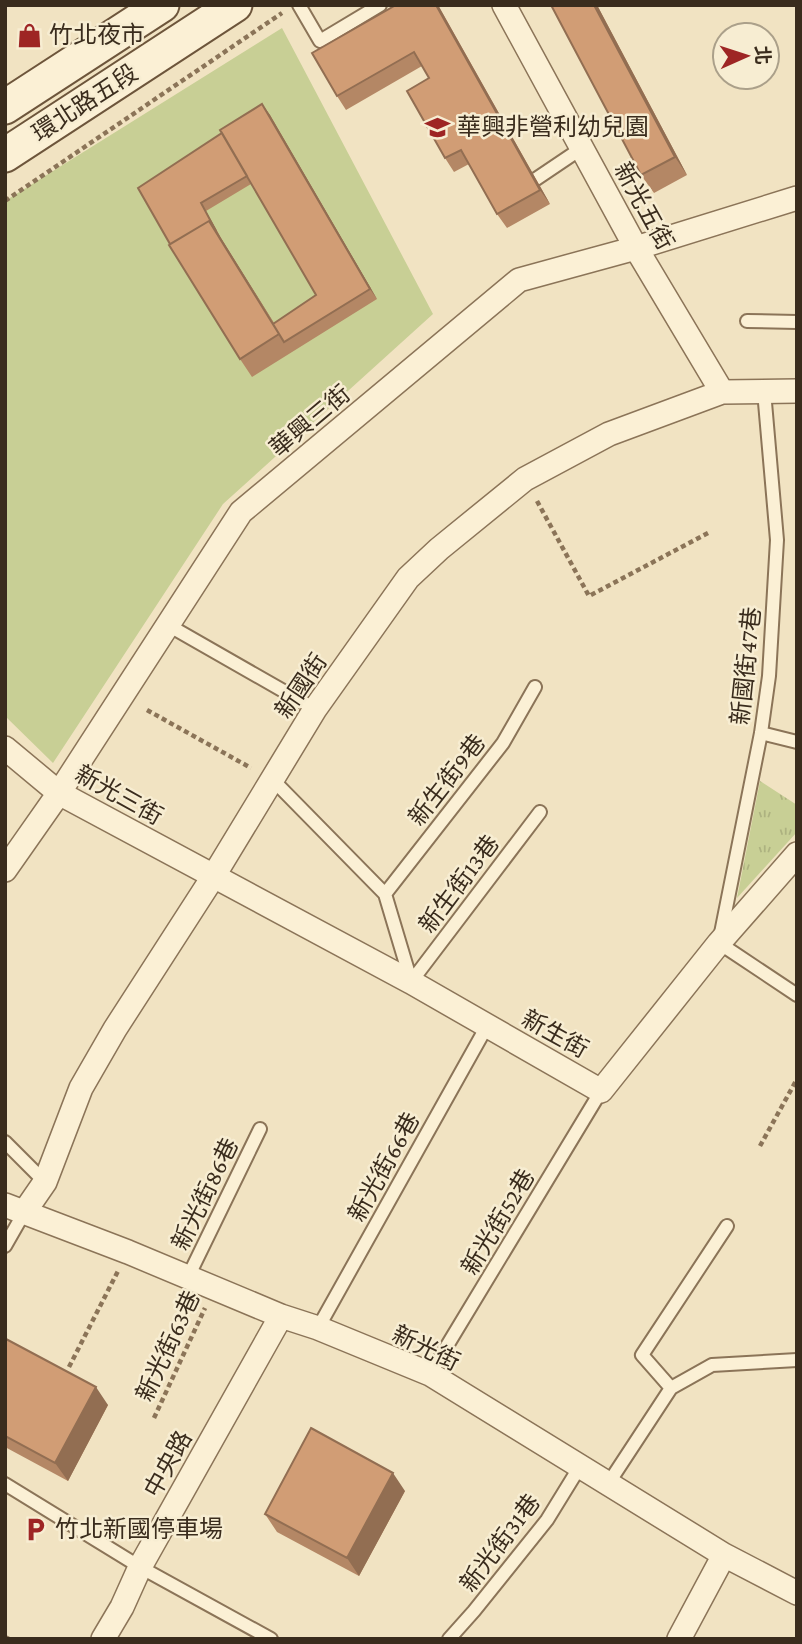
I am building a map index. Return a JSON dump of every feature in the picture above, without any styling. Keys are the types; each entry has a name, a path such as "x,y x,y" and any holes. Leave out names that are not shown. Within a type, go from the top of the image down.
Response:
{"street":[{"name":"環北路五段","path":"5,107 162,5"},
{"name":"環北路五段","path":"5,155 235,5"},
{"name":"新光五街","path":"504,5 636,248 722,392"},
{"name":"華興三街","path":"5,870 241,512 519,280 636,248 797,198"},
{"name":"新國街","path":"15,1208 45,1182 82,1088 115,1029 213,877 315,709 408,578 524,479 609,434 722,392 797,391"},
{"name":"新光三街","path":"5,748 58,793 213,877"},
{"name":"新生街","path":"213,877 411,982 601,1091 719,943 797,854"},
{"name":"新光街","path":"15,1208 128,1252 281,1317 318,1328 430,1374 724,1555 797,1593"},
{"name":"中央路","path":"103,1639 140,1567 281,1317"},
{"path":"679,1639 724,1555"}],"lane":[{"path":"299,5 320,41 380,5"},
{"path":"536,179 582,148"},
{"path":"770,207 797,212"},
{"path":"747,321 797,322"},
{"name":"新國街47巷","path":"719,943 761,733 769,676 777,540 764,391"},
{"path":"168,625 315,709"},
{"name":"新生街9巷","path":"385,894 503,743 536,687"},
{"path":"761,733 797,742"},
{"path":"273,780 385,894 411,982"},
{"name":"新生街13巷","path":"411,982 540,812"},
{"path":"719,943 797,995"},
{"name":"新光街66巷","path":"318,1328 487,1026"},
{"name":"新光街52巷","path":"430,1374 601,1091"},
{"name":"新光街86巷","path":"188,1277 260,1129"},
{"path":"5,1142 45,1182"},
{"path":"5,1246 15,1208"},
{"path":"671,1388 642,1354 727,1226"},
{"path":"608,1483 671,1388 712,1365 797,1360"},
{"name":"新光街31巷","path":"449,1639 547,1520 579,1468"},
{"path":"5,1484 140,1567 271,1639"}],"path":[{"path":"5,201 293,5"},
{"path":"524,479 589,596 708,533"},
{"path":"147,710 273,780"},
{"path":"761,1146 797,1079"},
{"path":"69,1367 128,1252"},
{"name":"新光街63巷","path":"154,1418 215,1289"}],"green space":[{"path":"282,28 433,314 223,504 53,763 5,716 5,201"},
{"path":"760,781 797,805 797,832 737,898"}],"building":[{"path":"396,5 436,5 540,190 497,214 461,150 445,158 407,91 429,78 414,52 337,96 312,53"},
{"path":"551,5 594,5 675,157 641,175"},
{"path":"262,104 370,289 284,342 273,324 316,295 220,130"},
{"path":"222,133 247,176 201,203 216,231 209,221 170,244 138,188"},
{"path":"209,221 279,334 240,359 169,245"},
{"path":"6,1339 96,1387 55,1463 5,1436"},
{"path":"311,1428 393,1473 347,1558 265,1514"}],"place":[{"name":"竹北夜市","path":"29,35"},
{"name":"華興非營利幼兒園","path":"437,127"},
{"name":"竹北新國停車場","path":"35,1529"}]}
